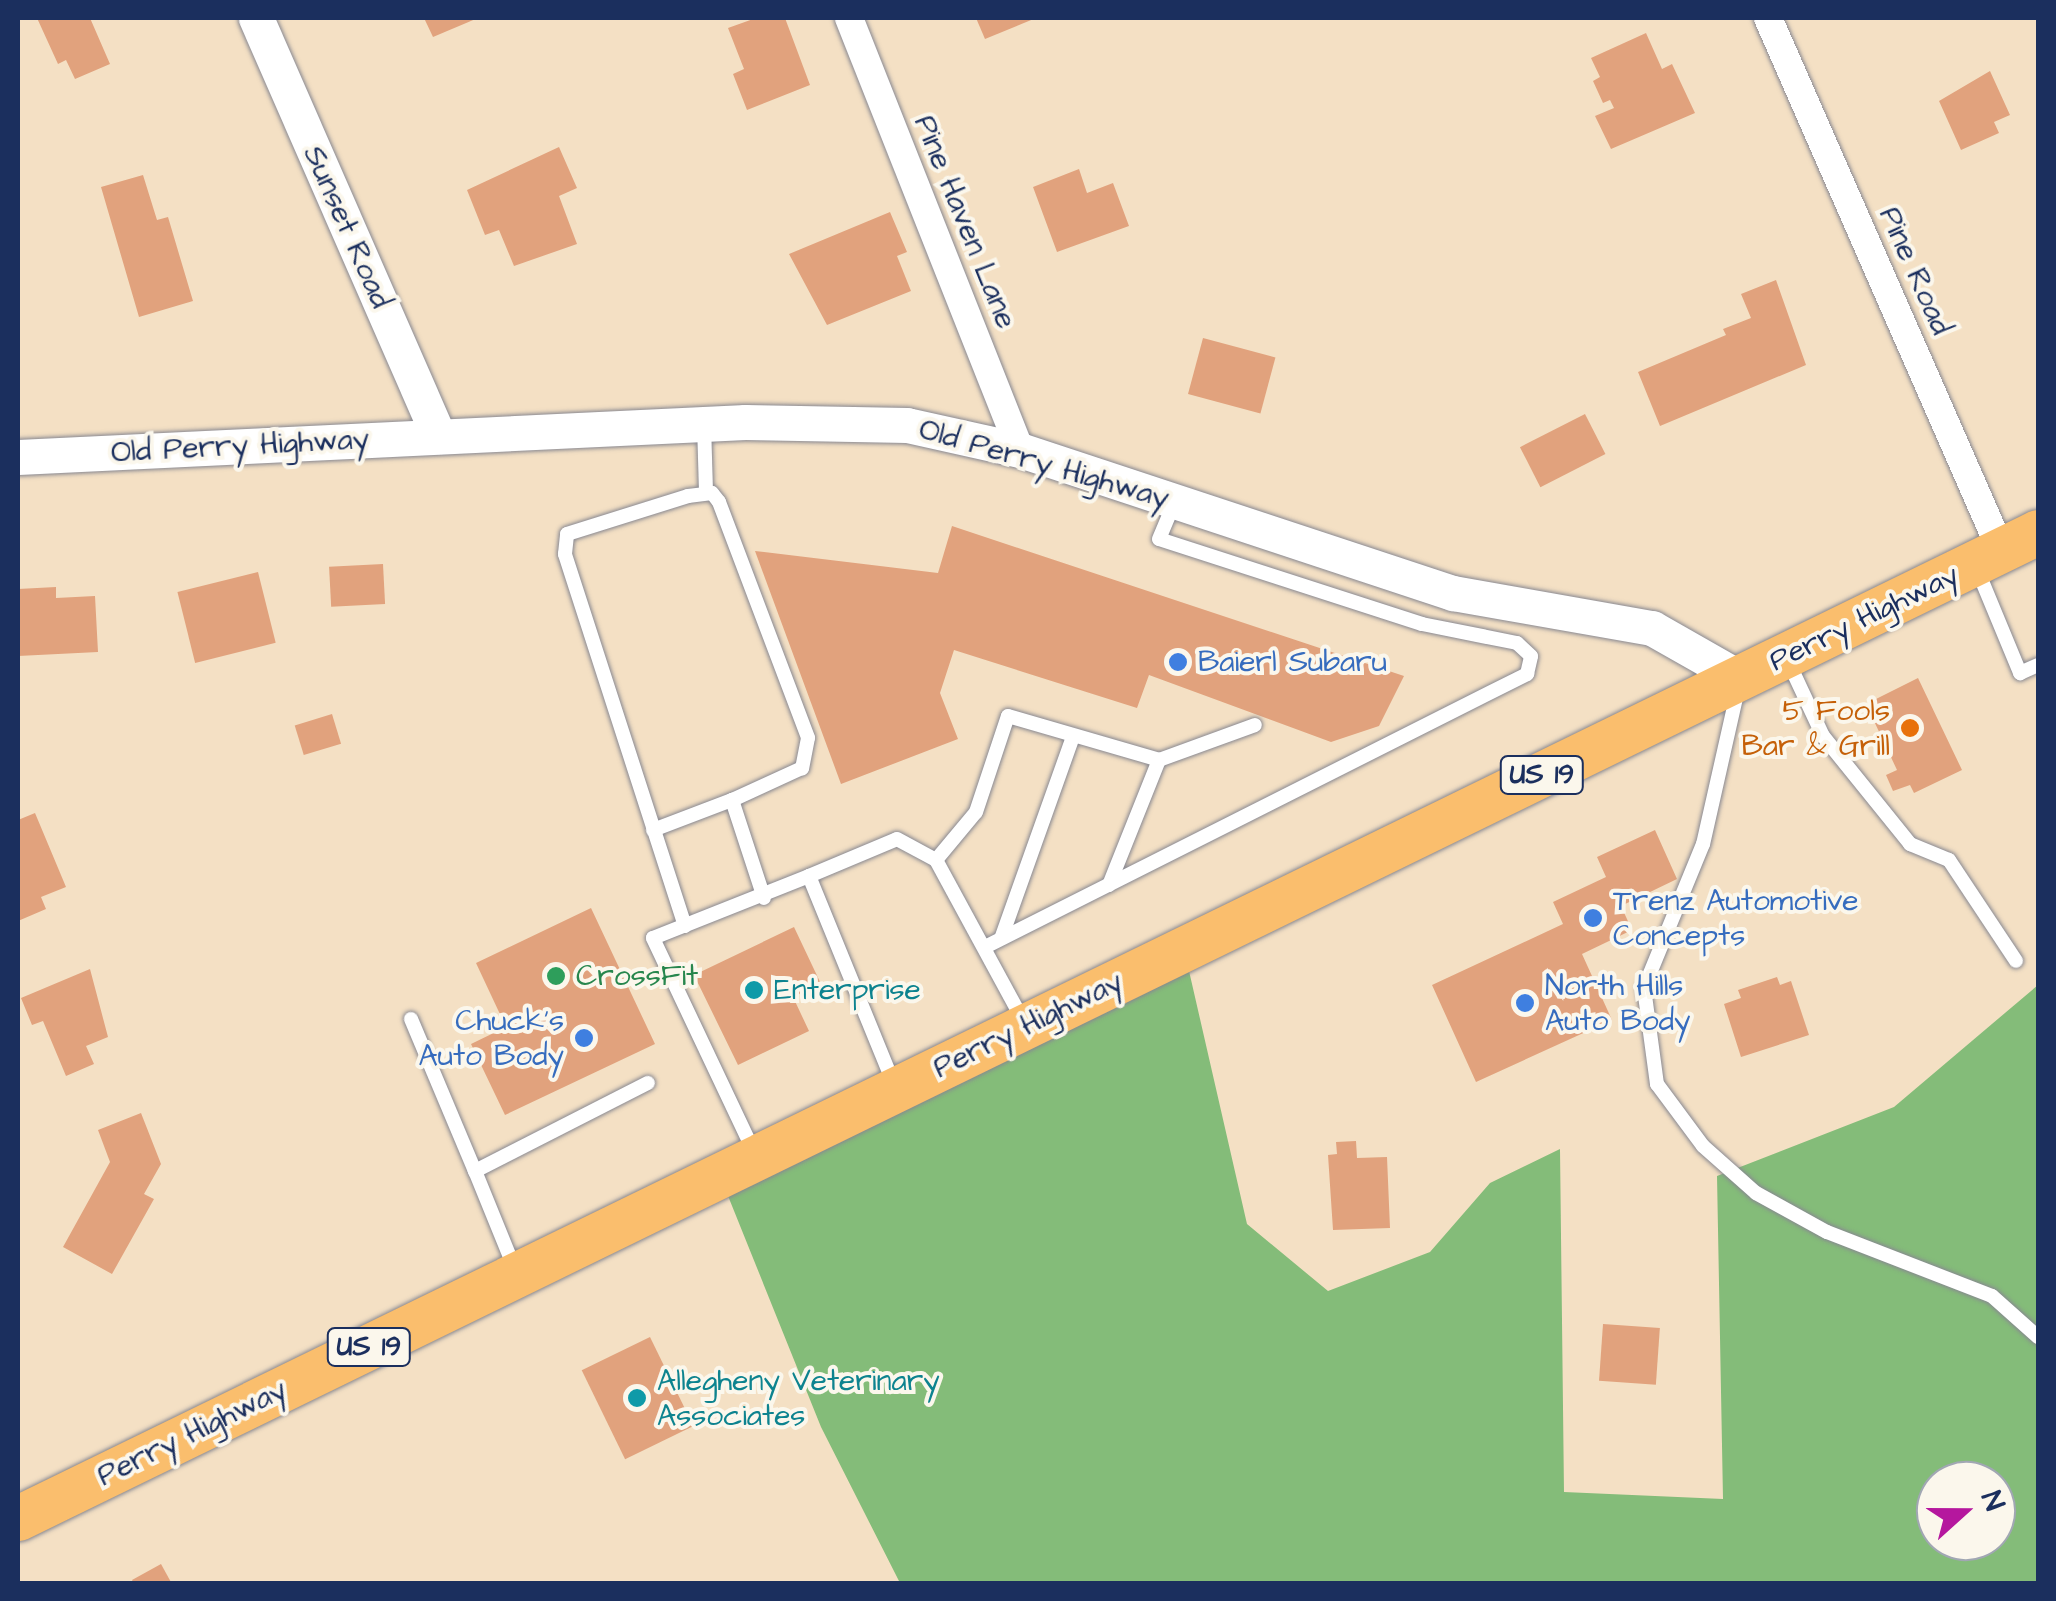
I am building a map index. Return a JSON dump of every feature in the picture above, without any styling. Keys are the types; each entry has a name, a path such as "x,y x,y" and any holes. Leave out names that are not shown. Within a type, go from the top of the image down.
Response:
{"main road":[{"name":"Perry Highway","path":"18,1518 2005,549"}],"street":[{"name":"Sunset Road","path":"256,18 438,436"},
{"name":"Pine Haven Lane","path":"848,18 1020,450"},
{"name":"Pine Road","path":"1768,18 2005,549"},
{"name":"Old Perry Highway","path":"18,457 704,424 907,425 1020,450 1453,592 1652,628 1740,678"}],"lane":[{"path":"704,424 706,493"},
{"path":"653,830 802,768 808,738 719,502 706,493"},
{"path":"685,926 563,540 706,493"},
{"path":"987,946 1527,674 1531,656 1525,646 1422,624 1160,538 1176,501"},
{"path":"2005,549 2020,673 2038,666"},
{"path":"1786,656 1822,736 1910,844 1948,860 2016,962"},
{"path":"1740,678 1704,844 1644,988 1657,1084 1703,1146 1756,1193 1827,1232 1992,1296 2038,1337"},
{"path":"936,860 976,812 1008,716 1159,760 1255,725"},
{"path":"1002,936 1073,738"},
{"path":"1110,885 1159,760"},
{"path":"732,800 764,898"},
{"path":"757,1158 652,946 653,938 764,898 897,838 936,860 987,946 1026,1026"},
{"path":"810,876 896,1089"},
{"path":"412,1019 518,1274"},
{"path":"475,1171 648,1083"}],"green space":[{"path":"1184,949 1247,1224 1328,1291 1430,1252 1490,1183 1560,1149 1564,1492 1723,1499 1717,1176 1894,1107 2038,985 2038,1583 900,1583 821,1427 720,1176"}],"building":[{"path":"37,18 90,18 110,64 75,79 66,60 58,64"},
{"path":"424,18 478,18 433,37"},
{"path":"756,18 785,18 810,85 747,110 733,74 744,69 728,28"},
{"path":"976,18 1036,18 985,39"},
{"path":"1646,33 1662,69 1672,64 1695,113 1611,149 1595,116 1614,108 1610,100 1603,103 1593,81 1600,77 1591,58"},
{"path":"1990,71 2010,115 1994,122 1999,133 1961,150 1939,101"},
{"path":"559,147 577,188 559,196 577,244 514,266 499,230 485,235 467,190"},
{"path":"1079,169 1087,193 1113,183 1129,226 1057,252 1033,187"},
{"path":"143,175 157,220 168,217 193,301 139,317 101,187"},
{"path":"890,212 907,252 897,256 911,291 827,325 789,254"},
{"path":"1776,280 1806,365 1660,426 1638,372 1726,335 1723,329 1751,318 1741,294"},
{"path":"1203,338 1275,357 1260,413 1188,394"},
{"path":"1585,414 1605,454 1540,487 1520,447"},
{"name":"Baierl Subaru","path":"952,526 1404,676 1379,726 1331,742 1149,675 1137,708 954,650 940,693 958,739 841,784 755,551 938,573"},
{"path":"383,564 385,604 331,607 329,567"},
{"path":"258,572 276,643 195,663 177,592"},
{"path":"56,587 56,598 95,596 98,652 18,656 18,589"},
{"name":"5 Fools Bar & Grill","path":"1918,678 1962,770 1914,793 1910,785 1893,791 1886,775 1897,770 1866,704"},
{"path":"332,714 341,744 304,755 295,725"},
{"path":"35,813 66,887 41,897 46,909 18,921 18,820"},
{"path":"1655,830 1677,879 1621,906 1632,930 1582,954 1612,1020 1476,1082 1432,985 1563,924 1553,902 1606,877 1597,857"},
{"path":"591,908 655,1044 505,1115 471,1044 506,1027 476,963"},
{"name":"Enterprise","path":"794,927 821,984 793,997 809,1031 738,1065 694,975"},
{"path":"90,969 108,1037 86,1046 94,1064 66,1076 43,1021 32,1025 21,998"},
{"path":"1777,977 1780,985 1791,981 1809,1035 1741,1057 1724,1004 1741,998 1738,990"},
{"path":"141,1113 161,1164 144,1194 154,1199 112,1274 63,1247 110,1162 98,1130"},
{"path":"1356,1141 1357,1158 1387,1157 1390,1228 1333,1230 1328,1155 1337,1154 1336,1142"},
{"path":"1603,1324 1660,1328 1656,1385 1599,1381"},
{"name":"Allegheny Veterinary Associates","path":"650,1337 693,1426 625,1459 582,1370"},
{"path":"161,1564 172,1584 134,1584 132,1580"}],"place":[{"name":"Baierl Subaru","path":"1178,662"},
{"name":"5 Fools Bar & Grill","path":"1910,728"},
{"name":"Trenz Automotive Concepts","path":"1593,918"},
{"name":"CrossFit","path":"556,976"},
{"name":"Enterprise","path":"754,990"},
{"name":"North Hills Auto Body","path":"1525,1003"},
{"name":"Chuck's Auto Body","path":"584,1038"},
{"name":"Allegheny Veterinary Associates","path":"637,1398"}]}
